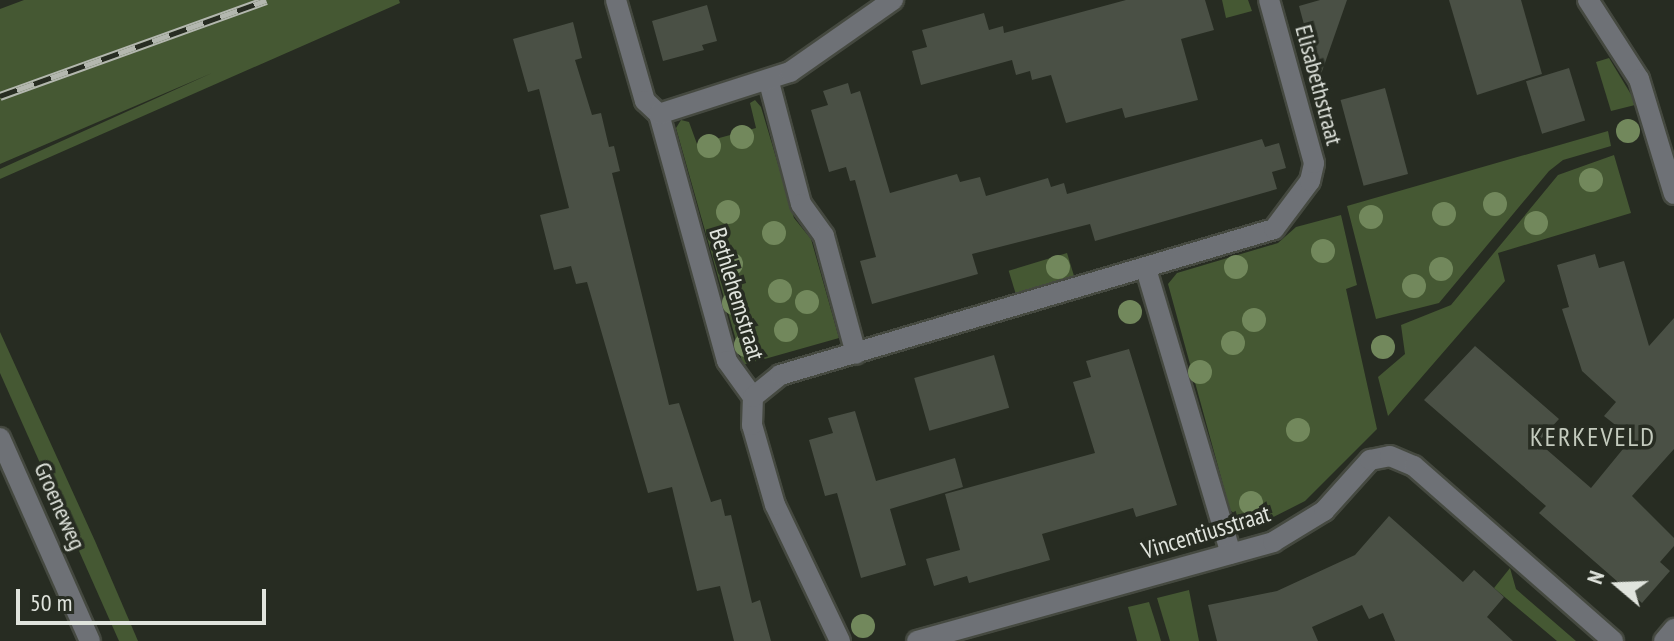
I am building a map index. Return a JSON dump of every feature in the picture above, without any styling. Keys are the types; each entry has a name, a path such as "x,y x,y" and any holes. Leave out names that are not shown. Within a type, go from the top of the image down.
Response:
{"street":[{"name":"Bethlehemstraat","path":"616,0 645,101 659,114 727,361 753,397 752,425 775,505 840,641"},
{"path":"659,114 769,82 893,0"},
{"name":"Elisabethstraat","path":"753,397 780,375 1274,229 1310,181 1314,163 1269,0"},
{"path":"1588,0 1639,79 1674,194"},
{"path":"769,82 801,204 824,236 856,354"},
{"path":"1146,269 1231,554"},
{"name":"Groeneweg","path":"0,438 90,641"},
{"name":"Vincentiusstraat","path":"917,641 1273,542 1311,521 1370,460 1390,456 1414,466 1613,641"},
{"path":"1664,641 1674,629"}],"green space":[{"path":"24,0 399,0 400,3 0,179 0,169 212,73 0,164 0,9"},
{"path":"1222,0 1248,0 1252,11 1226,18"},
{"path":"1609,58 1635,105 1611,111 1596,62"},
{"path":"755,100 761,107 794,218 811,239 839,338 743,365 676,128 681,120 689,122 697,144 756,128 750,103"},
{"path":"1608,131 1611,146 1563,160 1549,171 1439,303 1376,319 1347,206"},
{"path":"1614,155 1631,213 1498,253 1505,281 1388,416 1378,377 1405,354 1401,325 1451,305 1558,175"},
{"path":"1341,215 1357,285 1346,289 1377,429 1305,501 1252,528 1230,510 1168,284 1177,273 1278,243 1296,227"},
{"path":"1067,253 1075,280 1017,298 1009,271"},
{"path":"0,332 138,641 119,641 0,373"},
{"path":"1510,568 1516,589 1576,641 1557,641 1494,588"},
{"path":"1189,590 1199,641 1170,641 1157,598"},
{"path":"1149,602 1161,641 1137,641 1128,607"}],"building":[{"path":"1126,0 1205,0 1214,30 1181,39 1198,100 1125,118 1122,108 1066,123 1051,75 1032,80 1030,71 1016,75 1012,60 921,85 912,51 927,47 922,30 984,13 989,30 1003,26 1004,33"},
{"path":"1320,0 1347,0 1319,80 1299,6"},
{"path":"1449,0 1521,0 1542,74 1477,95"},
{"path":"707,5 717,41 702,45 704,50 663,61 652,21"},
{"path":"573,22 582,58 575,60 592,115 601,113 609,147 614,146 620,171 612,173 669,405 679,403 711,502 721,499 725,516 731,515 752,603 760,600 771,641 734,641 720,586 697,591 672,487 648,493 587,282 576,284 571,266 554,270 540,215 569,208 539,89 528,92 513,39"},
{"path":"1569,68 1585,121 1542,134 1526,81"},
{"path":"848,83 851,94 860,91 890,193 957,174 960,182 980,177 986,196 1048,178 1051,187 1064,183 1067,194 1262,139 1265,147 1279,143 1286,168 1272,172 1277,189 1095,241 1090,224 972,254 978,274 872,304 860,261 876,257 855,180 850,181 846,167 829,172 811,110 828,105 823,91"},
{"path":"1385,88 1408,174 1364,186 1341,100"},
{"path":"1595,254 1599,268 1624,261 1649,346 1674,318 1674,449 1632,496 1674,538 1674,546 1660,562 1670,571 1642,603 1539,513 1546,506 1424,400 1475,346 1559,419 1538,442 1591,488 1632,438 1604,416 1616,402 1582,371 1562,309 1569,307 1557,265"},
{"path":"1129,349 1177,505 1136,517 1133,508 1042,534 1050,560 969,583 967,576 934,586 926,559 960,550 945,494 1095,453 1073,382 1091,377 1086,361"},
{"path":"994,355 1009,408 929,431 914,378"},
{"path":"855,411 876,481 955,458 963,487 890,509 906,565 861,578 837,493 825,496 809,440 833,433 828,418"},
{"path":"1389,516 1463,582 1474,570 1504,597 1487,617 1513,641 1395,641 1383,613 1369,619 1362,605 1312,627 1318,641 1217,641 1208,605 1277,591 1355,555"}],"railway":[{"path":"0,96 266,0"}],"district":[{"name":"KERKEVELD","path":"1593,437"}]}
